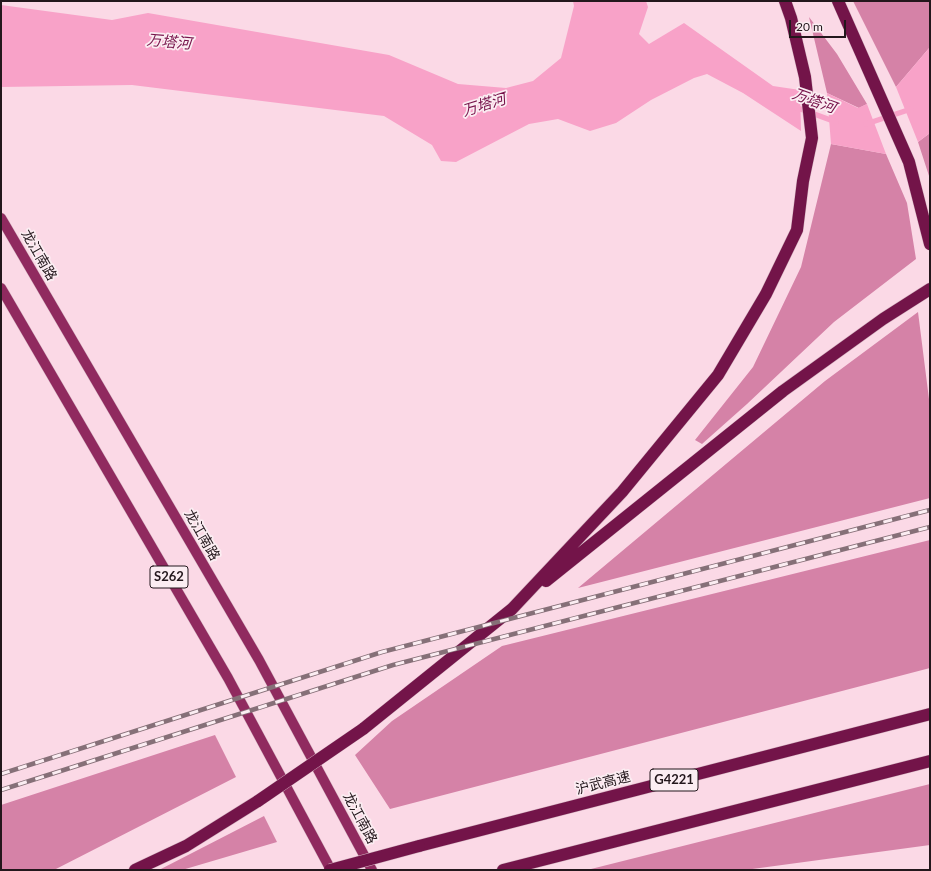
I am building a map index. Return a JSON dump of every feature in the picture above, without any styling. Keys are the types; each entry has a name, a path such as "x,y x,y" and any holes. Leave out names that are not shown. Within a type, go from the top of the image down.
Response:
{"highway":[{"path":"512,609 622,492 718,375 766,294 797,230 803,182 812,138 805,77 791,18 785,1"},
{"path":"838,1 909,162 930,244"},
{"path":"134,870 186,846 258,801 363,729 783,391 883,318 930,289"},
{"name":"沪武高速","path":"330,870 930,714"},
{"path":"503,870 930,761"}],"main road":[{"name":"龙江南路","path":"1,218 259,660 372,870"},
{"name":"S262","path":"1,288 228,678 330,870"}],"shaded area":[{"path":"853,1 930,1 930,47 896,87"},
{"path":"809,17 837,54 867,104 859,108 827,93"},
{"path":"930,133 930,179 918,142"},
{"path":"831,144 886,154 907,203 916,259 834,322 702,444 695,440 753,367 801,267"},
{"path":"918,312 930,407 930,498 578,588 825,381"},
{"path":"930,540 930,668 390,809 355,755 392,721 502,646"},
{"path":"215,735 236,777 54,870 1,870 1,805"},
{"path":"930,784 930,845 745,870 587,870"},
{"path":"264,816 277,842 182,870 159,870"}],"water":[{"path":"573,1 646,1 648,7 639,34 649,44 684,23 773,86 800,90 801,131 743,93 707,74 694,78 651,100 616,123 590,131 558,119 529,124 456,162 441,161 432,145 384,116 132,85 1,87 1,5 112,20 148,13 389,55 458,84 506,88 533,81 561,58 574,6"},
{"path":"930,47 930,133 918,142 896,87"},
{"path":"827,93 858,108 867,104 886,154 831,144"}],"waterway":[{"name":"万塔河","path":"795,107 836,122"},
{"name":"万塔河","path":"866,124 911,109"}],"railway":[{"path":"1,774 382,652 930,510"},
{"path":"1,790 393,665 930,527"}]}
